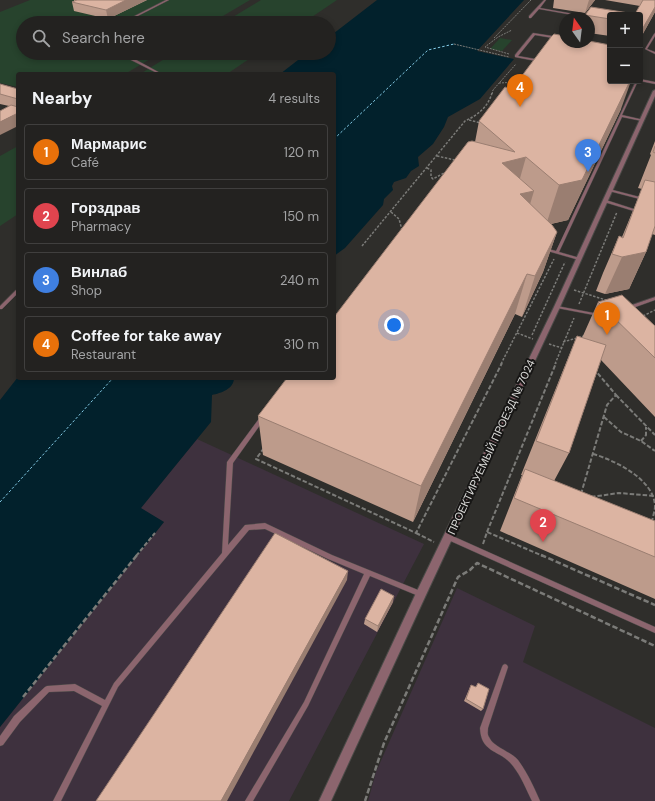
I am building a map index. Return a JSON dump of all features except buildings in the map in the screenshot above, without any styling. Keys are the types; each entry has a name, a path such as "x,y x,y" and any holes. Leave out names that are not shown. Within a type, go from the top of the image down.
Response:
{"street":[{"name":"ПРОЕКТИРУЕМЫЙ ПРОЕЗД № 7024","path":"325,801 557,307 655,91"}],"lane":[{"path":"136,16 168,0"},
{"path":"530,17 545,0"},
{"path":"538,8 596,18"},
{"path":"512,57 534,34 559,38"},
{"path":"655,34 646,49 655,53"},
{"path":"512,57 541,61"},
{"path":"134,60 157,72"},
{"path":"643,82 655,83"},
{"path":"557,252 637,84"},
{"path":"621,116 642,120"},
{"path":"610,190 655,202"},
{"path":"605,201 641,212"},
{"path":"542,248 579,259"},
{"path":"0,308 16,293"},
{"path":"619,310 655,298"},
{"path":"633,306 638,311"},
{"path":"557,307 604,315"},
{"path":"225,554 230,462 265,414"},
{"path":"57,801 116,685 247,528 265,526 330,557 421,594"},
{"path":"448,537 655,630"},
{"path":"249,801 306,704 368,573"},
{"path":"504,667 484,728 485,740 490,746 513,760 536,801"},
{"path":"0,742 17,719 47,689 76,686 106,704"}],"path":[{"path":"512,57 487,48 486,46 531,0"},
{"path":"494,38 512,30"},
{"path":"454,44 512,57"},
{"path":"362,246 468,120 479,114 490,100 493,90 519,60"},
{"path":"499,83 519,82"},
{"path":"482,110 488,112"},
{"path":"468,120 482,124"},
{"path":"437,156 456,160"},
{"path":"427,168 431,170 430,177 433,179 446,172"},
{"path":"365,801 384,743 458,577 470,570 477,562 487,532 619,205"},
{"path":"391,212 395,214 401,222 402,232"},
{"path":"265,447 256,459 416,533 550,270 557,252"},
{"path":"584,293 607,299 619,310"},
{"path":"637,318 655,310"},
{"path":"563,342 586,335"},
{"path":"594,368 616,395 655,435"},
{"path":"580,499 607,405 616,395"},
{"path":"604,417 621,432 641,441 655,451"},
{"path":"641,441 646,437 646,425"},
{"path":"593,454 621,464 644,483 655,505 652,523"},
{"path":"586,498 619,493 655,496"},
{"path":"487,532 655,605"},
{"path":"20,702 155,533"},
{"path":"477,562 655,646"}],"shaded area":[{"path":"197,439 424,544 289,801 0,801 0,727 164,522 140,509"},
{"path":"457,588 535,626 523,662 655,728 655,801 368,801 376,772"}],"green space":[{"path":"30,0 250,0 223,16 16,16 16,60 148,60 128,72 16,72 16,87 0,83 0,12"},
{"path":"261,0 337,0 313,16 235,16"},
{"path":"500,38 512,40 502,51 490,49"},
{"path":"163,60 248,60 230,72 143,72"},
{"path":"16,147 16,215 0,226 0,156"}],"water":[{"path":"377,0 524,0 477,51 514,59 480,99 448,117 444,127 433,144 418,157 419,166 411,171 406,178 394,182 392,186 393,190 384,199 383,205 345,248 336,255 336,72 283,72 298,60 336,60 336,32"},
{"path":"16,380 234,380 229,388 223,392 212,395 211,422 141,508 164,522 0,727 0,400"}],"ferry route":[{"path":"336,137 428,50 454,44"},
{"path":"0,502 111,380"}],"place":[{"name":"Coffee for take away","path":"520,107"},
{"name":"Винлаб","path":"588,172"},
{"name":"Мармарис","path":"607,335"},
{"name":"Горздрав","path":"543,542"}]}
